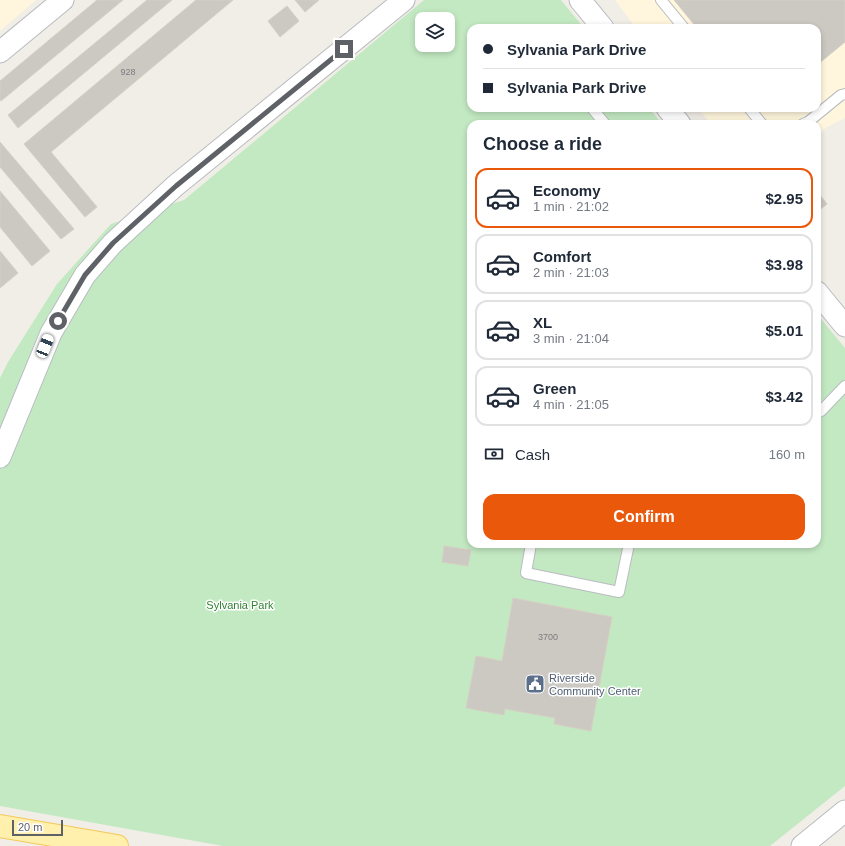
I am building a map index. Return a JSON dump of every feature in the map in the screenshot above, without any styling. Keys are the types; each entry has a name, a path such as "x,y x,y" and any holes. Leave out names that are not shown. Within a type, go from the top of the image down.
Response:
{"main road":[{"path":"0,826 118,846"}],"street":[{"path":"1,49 62,0"},
{"path":"0,457 51,332 85,275 113,243 176,186 404,0"},
{"path":"580,0 600,24"},
{"path":"670,112 677,120"},
{"path":"821,297 845,326"},
{"path":"802,846 845,811"}],"lane":[{"path":"661,0 681,24"},
{"path":"821,111 841,95 845,94"},
{"path":"595,112 602,120"},
{"path":"752,112 759,120"},
{"path":"810,120 820,112"},
{"path":"821,411 845,386"},
{"path":"530,548 526,573 619,592 628,548"}],"shaded area":[{"path":"0,0 36,0 0,31"},
{"path":"615,0 845,0 845,118 821,132 821,120 708,120 701,112 821,112 821,24 633,24"}],"green space":[{"name":"Sylvania Park","path":"424,0 561,0 581,24 467,24 467,112 652,112 659,120 467,120 467,548 821,548 821,319 845,348 845,786 770,846 223,846 0,806 0,378 8,362 57,284 111,224 184,200"}],"building":[{"path":"97,0 123,0 1,101 0,81"},
{"path":"147,0 172,0 18,128 8,115"},
{"path":"196,0 233,0 51,152 97,207 85,217 24,144"},
{"path":"295,0 319,0 305,12"},
{"path":"674,0 845,0 845,42 821,62 821,24 694,24"},
{"path":"287,6 299,21 280,37 268,21"},
{"path":"0,142 74,229 61,239 0,167"},
{"path":"0,191 50,251 32,266 0,227"},
{"path":"821,196 827,204 821,209"},
{"path":"0,251 18,273 0,288"},
{"path":"444,546 471,550 468,566 442,562"},
{"name":"Riverside Community Center","path":"513,598 612,617 591,731 554,724 555,718 505,709 504,715 466,708 476,656 502,661"}],"place":[{"name":"Riverside Community Center","path":"535,684"}],"route":[{"path":"58,321 85,275 113,243 176,186 344,49"}]}
